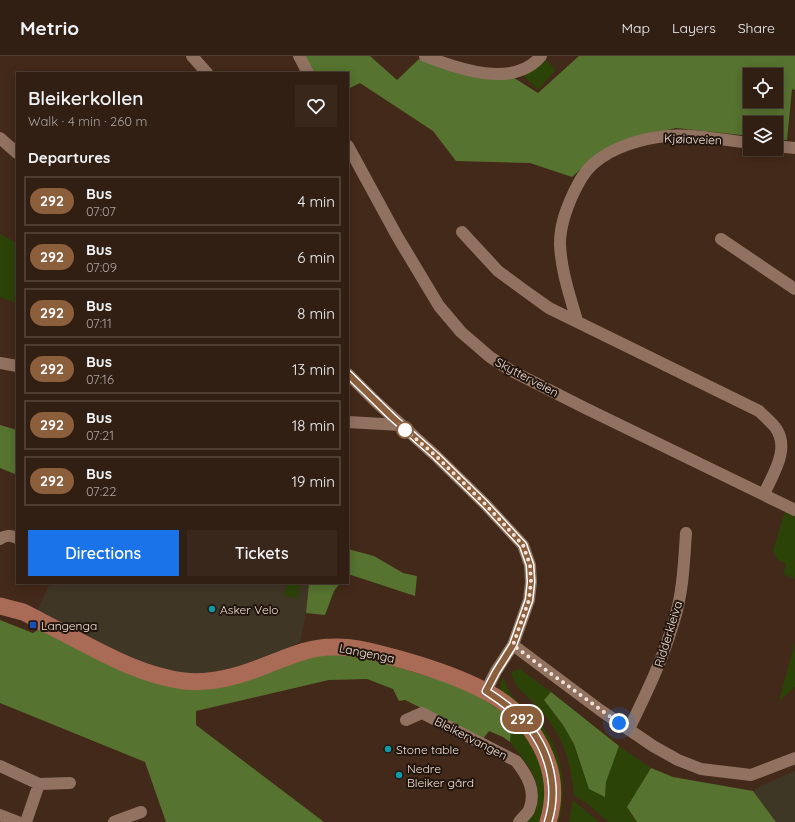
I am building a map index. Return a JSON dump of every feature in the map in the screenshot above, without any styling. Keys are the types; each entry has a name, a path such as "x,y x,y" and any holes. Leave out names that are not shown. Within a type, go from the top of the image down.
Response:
{"main road":[{"name":"Langenga","path":"0,594 23,612 118,660 144,671 172,679 192,681 219,680 238,676 261,668 302,651 334,646 354,648 418,665 452,676 486,691 519,716 539,742 551,771 553,787 548,822"},
{"name":"Langenga","path":"0,606 23,612"}],"street":[{"path":"192,56 206,72"},
{"path":"299,56 307,72"},
{"path":"425,56 477,74 503,74 521,71 535,63 541,56"},
{"name":"Kjøiaveien","path":"577,321 563,274 560,244 562,224 568,204 581,178 592,165 609,153 633,143 668,136 704,137 743,142"},
{"path":"0,138 16,152"},
{"path":"783,147 795,148"},
{"name":"Skytterveien","path":"349,148 397,236 439,306 461,332 490,357 510,370 795,510"},
{"path":"462,232 504,275 549,308 759,411 776,428 782,445 780,457 764,494"},
{"path":"721,239 795,289"},
{"path":"0,363 16,366"},
{"path":"349,375 400,425 436,456 485,504 523,545 530,565 531,582 529,600 513,645 486,691"},
{"path":"349,422 400,425"},
{"name":"Ridderkleiva","path":"629,729 658,668 675,620 682,587 686,533"},
{"path":"1,537 10,535 16,538"},
{"path":"513,645 570,688 653,746 678,760 701,769 751,776 795,758"},
{"name":"Bleikervangen","path":"406,720 422,713 516,761 525,772 532,787 532,797 529,811 519,822"},
{"path":"0,766 40,784 70,783"},
{"path":"26,822 40,784"},
{"path":"114,822 141,812"},
{"path":"0,815 18,822"}],"shaded area":[{"path":"50,584 309,584 306,613 300,642 248,665 204,674 176,673 134,660 36,613"},
{"path":"795,771 795,822 776,822 753,791"}],"green space":[{"path":"301,56 370,56 397,80 419,59 476,76 511,76 538,93 579,56 795,56 795,90 792,89 787,140 783,140 783,116 743,116 743,135 676,128 627,140 601,151 572,177 530,163 456,161 433,131 360,83 349,88 349,72 309,72"},
{"path":"543,57 556,70 538,90 524,77"},
{"path":"0,234 16,242 16,303 0,297"},
{"path":"0,425 16,430 16,475 0,468"},
{"path":"785,511 795,517 795,579 783,574 786,564 777,559 773,551"},
{"path":"349,549 374,556 403,573 417,576 415,596 349,574"},
{"path":"287,584 301,584 297,599 284,595"},
{"path":"309,584 339,584 334,591 325,615 306,613"},
{"path":"0,620 33,633 41,628 186,686 296,658 351,653 466,688 512,718 510,742 489,731 483,739 405,700 399,701 393,689 367,679 329,680 196,711 196,725 324,822 166,822 145,762 0,703"},
{"path":"795,642 795,687 779,701"},
{"path":"520,669 551,692 544,700 563,725 574,744 581,765 605,796 606,782 619,746 651,768 627,807 636,822 608,822 589,805 574,795 567,757 559,737 546,717 522,692 513,679 511,673"},
{"path":"502,678 504,679 509,692 542,725 554,746 563,781 562,804 558,822 556,821 559,797 500,687"},
{"path":"551,692 619,746 606,782 605,797 589,789 574,744 563,725 544,700"},
{"path":"512,718 541,759 546,790 541,822 525,822 536,800 536,784 530,769 510,742"},
{"path":"651,768 673,777 753,791 776,822 637,822 627,807"},
{"path":"573,800 599,822 569,822"}],"bus line":[{"name":"292","path":"349,375 400,425 436,456 510,529 523,545 530,565 531,582 529,600 513,645 486,691 519,716 539,742 546,756 551,771 553,787 548,822"}],"place":[{"name":"Asker Velo","path":"212,609"},
{"name":"Langenga","path":"33,625"},
{"name":"Stone table","path":"388,749"},
{"name":"Nedre Bleiker gård","path":"399,775"}],"route":[{"path":"405,430 400,425 436,456 510,529 523,545 530,565 531,582 529,600 513,645 619,723"}]}
